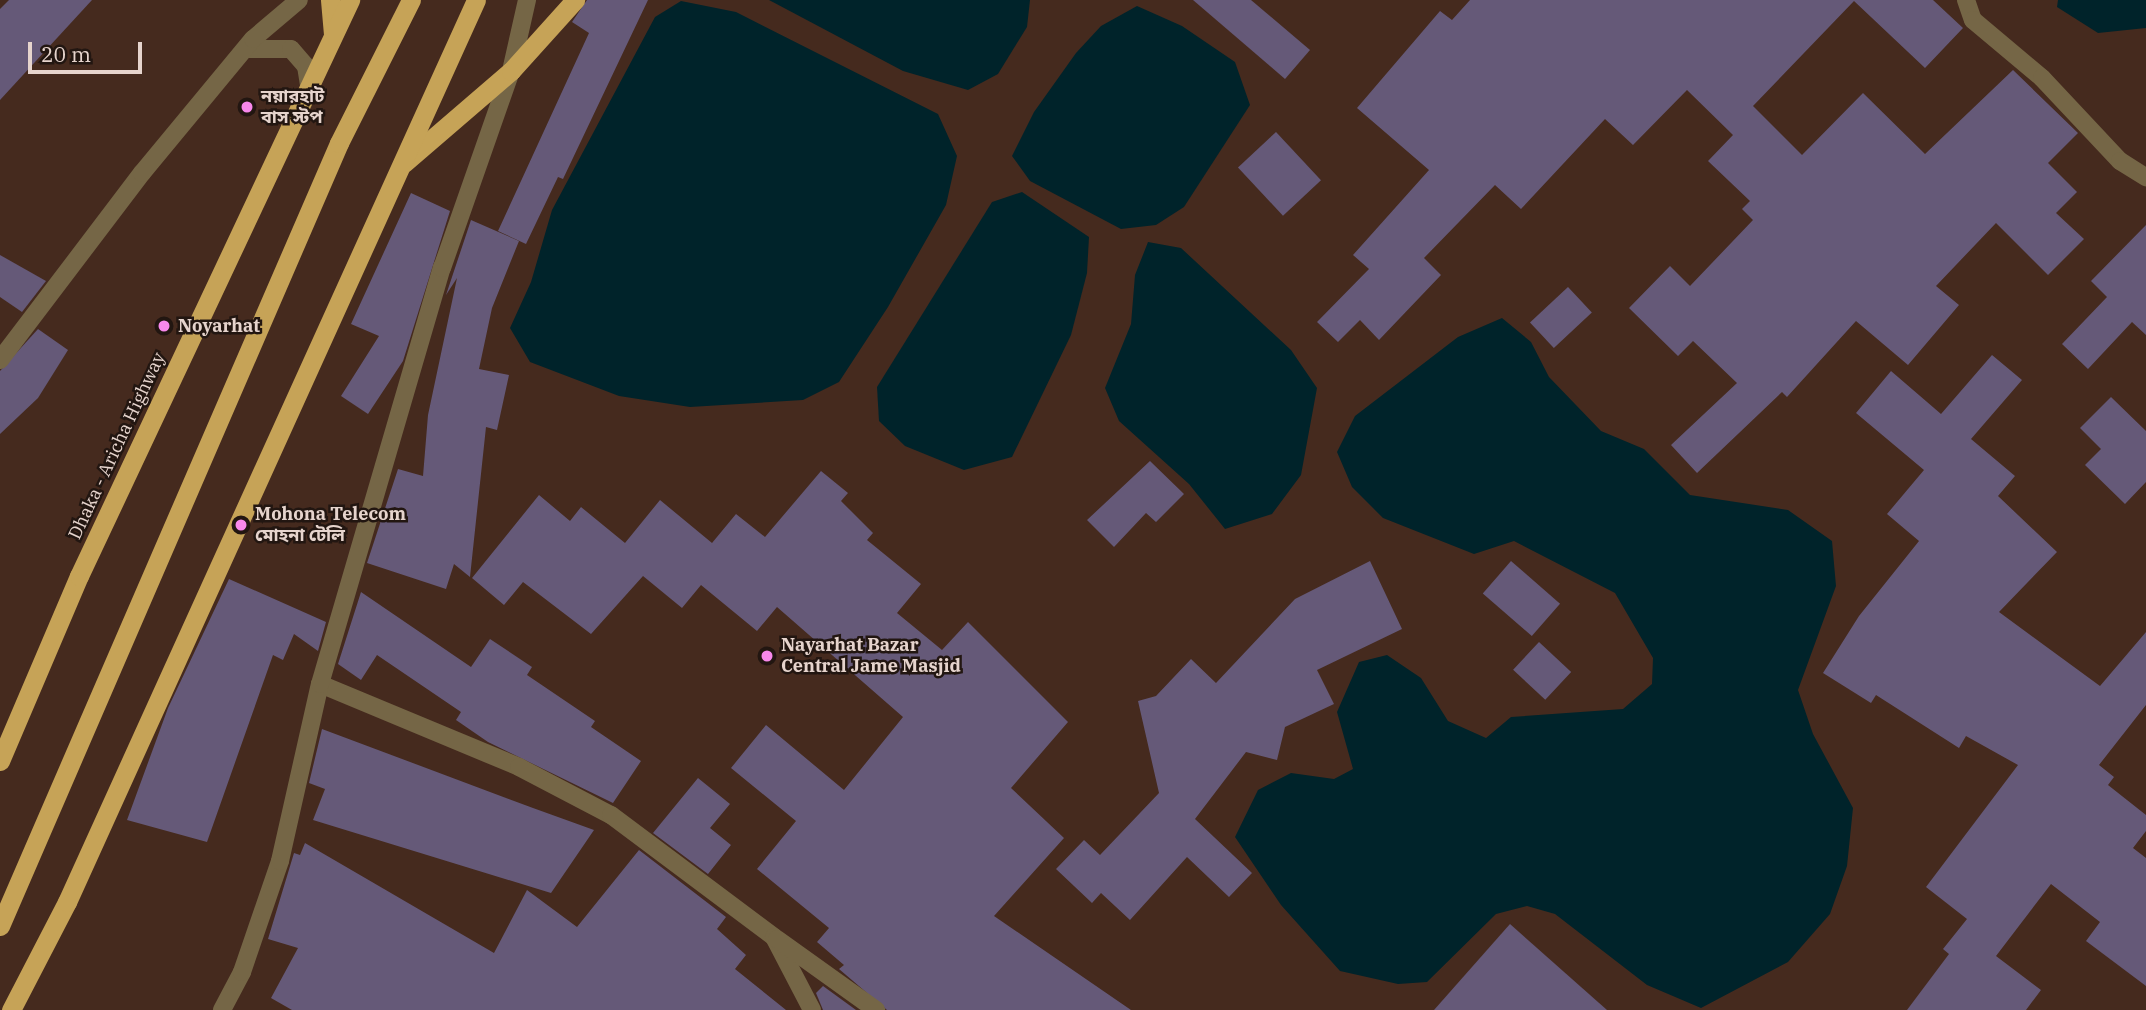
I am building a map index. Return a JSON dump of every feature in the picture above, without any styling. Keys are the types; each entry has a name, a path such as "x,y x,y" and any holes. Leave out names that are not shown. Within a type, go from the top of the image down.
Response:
{"highway":[{"path":"330,0 333,37"},
{"name":"Dhaka - Aricha Highway","path":"0,761 79,576 310,91 350,0"},
{"path":"0,926 21,884 339,144 411,0"},
{"path":"11,1010 67,902 476,0"},
{"path":"398,168 511,71 575,0"}],"street":[{"path":"0,360 142,173 246,49 299,0"},
{"path":"222,1010 242,972 280,861 320,684 442,268 511,71 527,0"},
{"path":"1966,0 1973,20 2042,78 2120,161 2146,177"},
{"path":"246,49 291,49 306,66 310,91"},
{"path":"320,684 519,767 611,816 711,885 774,937 876,1010"},
{"path":"774,937 812,1010"}],"water":[{"path":"769,0 1030,0 1027,27 998,74 968,90 903,71"},
{"path":"2058,0 2146,0 2146,28 2098,33 2057,7"},
{"path":"681,1 736,12 938,114 957,156 946,205 888,307 839,382 803,400 690,407 619,396 530,362 510,328 531,282 552,210 655,17"},
{"path":"1137,6 1182,26 1235,62 1250,105 1184,207 1156,225 1121,229 1030,181 1012,156 1034,112 1076,53 1101,26"},
{"path":"1022,192 1089,237 1087,273 1071,335 1012,457 964,470 905,446 879,421 877,387 992,202"},
{"path":"1148,242 1181,248 1291,350 1317,388 1301,475 1272,514 1225,529 1189,484 1119,421 1105,388 1131,324 1135,275"},
{"path":"1502,318 1531,342 1549,377 1601,431 1644,449 1690,495 1788,510 1832,541 1836,586 1798,690 1813,734 1853,808 1847,866 1830,914 1788,962 1701,1008 1647,985 1555,914 1527,906 1496,914 1427,982 1398,984 1340,971 1281,905 1235,837 1258,790 1291,773 1334,779 1353,769 1337,712 1359,662 1387,655 1421,678 1448,721 1486,738 1511,717 1623,709 1652,684 1653,658 1615,593 1514,541 1474,554 1383,518 1352,487 1337,452 1355,416 1458,337"}],"building":[{"path":"9,0 92,0 0,100 0,9"},
{"path":"587,0 648,0 563,179 558,177 526,244 498,231 589,33 572,22"},
{"path":"1193,0 1251,0 1310,50 1285,79"},
{"path":"1470,0 1933,0 1963,28 1925,68 1854,1 1753,106 1802,155 1863,93 1925,154 2013,70 2078,133 2048,163 2077,192 2056,213 2084,239 2048,275 1996,223 1936,286 1959,305 1908,365 1856,321 1787,397 1782,392 1697,473 1671,445 1737,383 1693,341 1678,356 1629,308 1670,266 1690,286 1753,220 1742,209 1750,201 1708,161 1733,135 1687,90 1633,145 1605,119 1521,209 1495,185 1424,258 1441,275 1379,340 1360,320 1338,342 1317,322 1369,269 1353,255 1429,170 1357,108 1440,11 1452,20"},
{"path":"1276,132 1321,180 1283,216 1238,167"},
{"path":"411,193 450,211 403,361 368,414 341,396 379,336 351,324"},
{"path":"471,220 519,241 492,308 479,369 509,375 497,430 486,427 470,577 454,564 446,589 367,563 398,469 423,476 428,415 457,278 446,295"},
{"path":"2146,225 2146,335 2132,322 2088,369 2062,344 2107,297 2091,281"},
{"path":"0,255 46,281 22,312 0,297"},
{"path":"1568,287 1592,313 1554,348 1530,322"},
{"path":"38,329 68,350 38,398 0,434 0,371"},
{"path":"1992,355 2022,380 1971,439 2015,476 1998,496 2057,552 1999,612 2100,686 2146,632 2146,705 2099,765 2114,777 2108,785 2146,815 2146,831 2133,848 2146,858 2146,986 2086,941 2100,922 2051,884 1996,956 2041,990 2026,1010 1907,1010 1949,954 1943,949 1967,919 1926,887 2018,765 1966,736 1959,748 1876,695 1871,703 1823,673 1859,616 1919,541 1887,514 1924,470 1856,413 1891,371 1941,414"},
{"path":"2111,397 2146,431 2146,482 2125,504 2085,465 2101,449 2080,428"},
{"path":"1150,461 1184,494 1156,522 1146,513 1114,547 1087,520"},
{"path":"821,471 848,493 841,501 873,533 867,540 921,584 897,613 942,650 968,622 1068,722 1011,788 1064,838 994,916 1131,1010 887,1010 839,969 844,965 817,942 829,928 757,869 796,821 731,768 766,725 844,790 903,717 777,607 757,631 701,585 682,608 643,576 591,634 523,582 504,605 472,578 539,495 570,521 581,507 625,543 660,500 712,543 736,514 765,537"},
{"path":"1370,561 1402,629 1317,670 1334,704 1285,727 1277,760 1246,752 1195,819 1252,873 1229,897 1187,857 1130,920 1101,893 1092,903 1056,869 1084,840 1100,855 1159,793 1138,701 1156,696 1191,659 1216,683 1295,599"},
{"path":"1511,561 1560,604 1532,636 1483,593"},
{"path":"229,579 326,622 318,651 294,634 283,660 273,655 207,842 127,820 168,708"},
{"path":"361,592 471,667 490,639 532,667 527,675 595,721 591,727 641,761 613,803 488,742 456,720 461,712 377,655 361,680 338,664"},
{"path":"1539,642 1571,672 1545,700 1513,670"},
{"path":"322,729 594,830 551,893 313,820 325,789 309,783"},
{"path":"698,778 730,804 710,828 731,845 708,874 653,833"},
{"path":"305,843 494,953 527,890 577,927 639,850 726,917 717,929 746,955 735,969 786,1010 292,1010 271,998 298,948 268,939 294,853 300,855"},
{"path":"1510,924 1607,1010 1434,1010"},
{"path":"823,986 856,1010 823,1010 816,993"}],"place":[{"name":"নয়ারহাট বাস স্টপ","path":"247,107"},
{"name":"Noyarhat","path":"164,326"},
{"name":"Mohona Telecom মোহনা টেলি","path":"241,525"},
{"name":"Nayarhat Bazar Central Jame Masjid","path":"767,656"}]}
